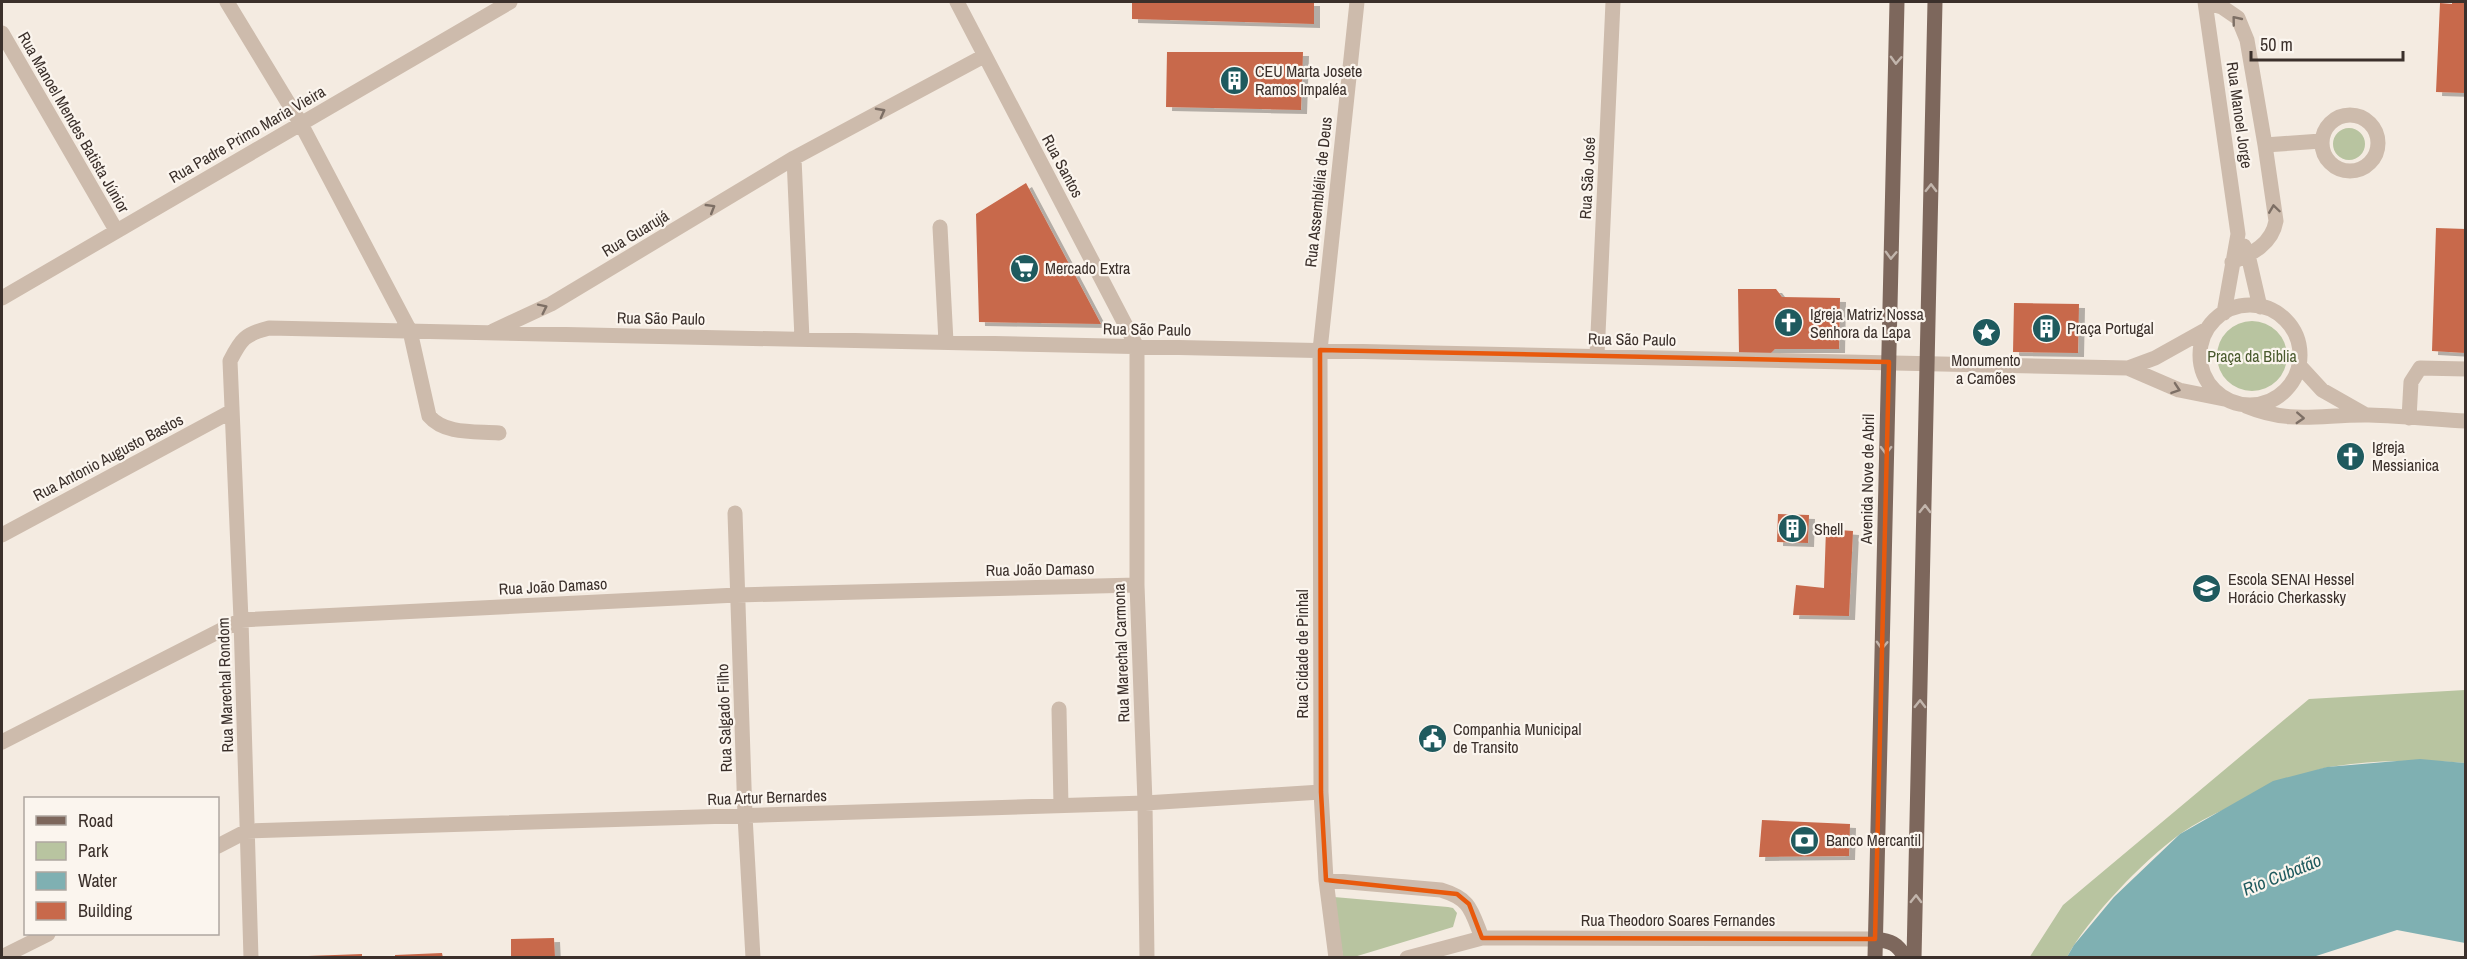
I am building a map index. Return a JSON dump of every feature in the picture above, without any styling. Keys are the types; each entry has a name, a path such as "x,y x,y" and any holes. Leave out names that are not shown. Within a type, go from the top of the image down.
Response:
{"main road":[{"name":"Avenida Nove de Abril","path":"1875,957 1898,2"},
{"path":"1914,957 1935,2"},
{"path":"1875,939 1890,941 1897,945 1905,957"}],"street":[{"path":"227,2 301,124 410,331 429,416 436,424 450,429 499,433"},
{"name":"Rua Padre Primo Maria Vieira","path":"2,298 301,124 484,8 510,2"},
{"name":"Rua Santos","path":"957,2 1137,347"},
{"name":"Rua Assemblélia de Deus","path":"1320,350 1357,2"},
{"name":"Rua São José","path":"1598,356 1613,2"},
{"path":"2205,2 2222,7 2238,18 2247,40 2276,221 2274,233 2267,242 2248,255 2232,262"},
{"name":"Rua Manoel Jorge","path":"2205,2 2238,234 2248,255 2260,307"},
{"name":"Rua Manoel Mendes Batista Júnior","path":"2,33 116,230"},
{"name":"Rua Guarujá","path":"490,333 551,304 794,158 984,56"},
{"path":"2265,145 2321,141"},
{"path":"794,158 802,339"},
{"path":"940,227 946,342"},
{"name":"Rua Manoel Jorge","path":"2224,313 2238,234"},
{"path":"2244,405 2258,405 2278,396 2294,379 2299,366 2299,350 2291,328 2281,317 2260,307 2242,307 2224,313 2207,329 2200,351 2203,374 2217,393 2227,400 2281,417 2312,419 2366,415 2466,422"},
{"name":"Rua São Paulo","path":"232,411 230,361 240,342 246,336 269,328 2128,368 2155,358 2207,329"},
{"name":"Rua Marechal Carmona","path":"1137,347 1137,585 1148,957"},
{"name":"Rua Cidade de Pinhal","path":"1320,350 1321,792 1326,880 1335,957"},
{"path":"2299,366 2322,390 2366,415"},
{"name":"Rua São Paulo","path":"2128,368 2179,390 2227,400"},
{"path":"2409,418 2411,382 2420,368 2466,369"},
{"name":"Rua Antonio Augusto Bastos","path":"2,535 232,411"},
{"name":"Rua Marechal Rondom","path":"232,411 251,957"},
{"name":"Rua Salgado Filho","path":"735,513 745,816 753,957"},
{"name":"Rua João Damaso","path":"2,742 241,620 737,595 1137,585"},
{"path":"1059,709 1061,806"},
{"name":"Rua Artur Bernardes","path":"219,845 247,831 1145,803 1321,792"},
{"path":"1326,880 1441,890 1457,894 1469,904 1482,938"},
{"path":"2,957 44,935"},
{"name":"Rua Theodoro Soares Fernandes","path":"1407,957 1482,938 1875,939"}],"highlighted area":[{"path":"1320,350 1889,362 1875,939 1482,938 1469,904 1457,894 1326,880 1321,792"}],"green space":[{"path":"2349,128 2360,133 2365,144 2360,155 2349,160 2338,155 2333,144 2338,133"},
{"name":"Praça da Biblia","path":"2245,321 2259,321 2272,327 2281,336 2287,349 2285,369 2277,381 2259,391 2245,391 2232,385 2223,376 2217,363 2217,349 2223,336 2232,327"},
{"path":"2465,690 2465,763 2397,761 2323,768 2228,808 2203,820 2165,845 2103,908 2067,957 2029,958 2063,905 2309,699"},
{"path":"1334,897 1448,907 1453,908 1457,913 1453,927 1354,957 1343,957"}],"water":[{"name":"Rio Cubatão","path":"2420,759 2465,763 2465,943 2397,930 2313,957 2067,957 2074,945 2114,897 2180,834 2273,781 2327,767"}],"building":[{"path":"1132,2 1314,2 1314,24 1132,19"},
{"path":"2452,2 2466,2 2466,93 2436,92 2440,3 2452,4"},
{"name":"CEU Marta Josete Ramos Impaléa","path":"1167,52 1303,52 1301,110 1166,107"},
{"name":"Mercado Extra","path":"1026,183 1101,324 979,322 976,214"},
{"path":"2436,228 2466,229 2466,353 2432,351"},
{"name":"Igreja Matriz Nossa Senhora da Lapa","path":"1738,289 1776,289 1782,297 1840,298 1839,349 1775,349 1770,354 1739,354"},
{"name":"Praça Portugal","path":"2014,303 2079,304 2078,353 2013,352"},
{"name":"Shell","path":"1778,514 1809,515 1808,543 1777,542"},
{"name":"Shell","path":"1826,529 1853,531 1849,616 1793,615 1796,585 1824,588"},
{"name":"Banco Mercantil","path":"1762,820 1850,824 1849,856 1759,857"},
{"path":"554,938 555,958 511,958 511,939"},
{"path":"442,953 443,958 395,958 395,955"},
{"path":"362,954 362,958 308,958 308,956"}],"place":[{"name":"CEU Marta Josete Ramos Impaléa","path":"1234,80"},
{"name":"Mercado Extra","path":"1024,268"},
{"name":"Igreja Matriz Nossa Senhora da Lapa","path":"1789,323"},
{"name":"Praça Portugal","path":"2046,328"},
{"name":"Monumento a Camões","path":"1986,332"},
{"name":"Igreja Messianica","path":"2351,456"},
{"name":"Shell","path":"1793,529"},
{"name":"Escola SENAI Hessel Horácio Cherkassky","path":"2207,588"},
{"name":"Companhia Municipal de Transito","path":"1432,738"},
{"name":"Banco Mercantil","path":"1805,840"}]}
